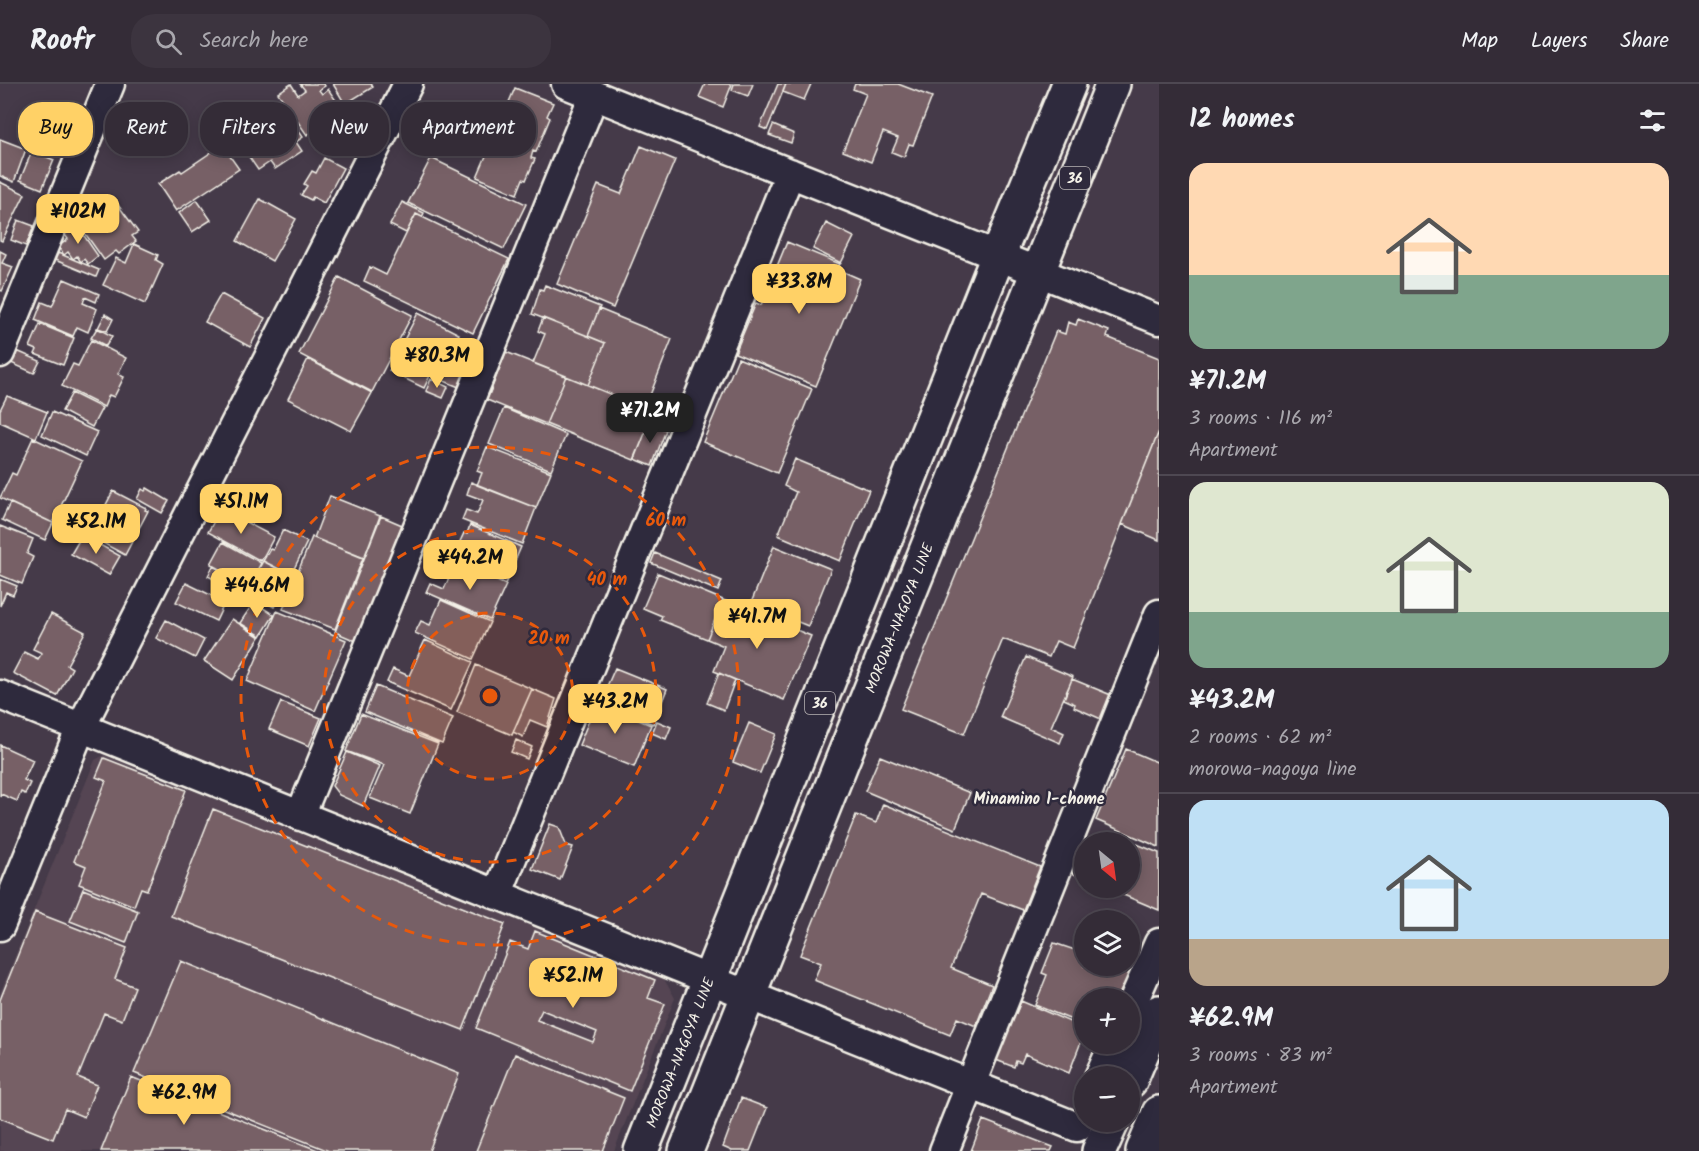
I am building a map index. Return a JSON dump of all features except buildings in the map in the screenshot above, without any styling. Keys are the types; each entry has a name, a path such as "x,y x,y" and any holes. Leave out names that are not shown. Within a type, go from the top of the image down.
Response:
{"main road":[{"name":"MOROWA-NAGOYA LINE","path":"641,1151 998,256 1069,84"},
{"name":"MOROWA-NAGOYA LINE","path":"686,1151 1113,84"},
{"path":"1136,1066 1159,1012"},
{"path":"1143,1151 1159,1113"},
{"path":"1100,1151 1108,1132"}],"street":[{"path":"0,353 110,84"},
{"path":"0,926 81,727 408,84"},
{"path":"566,84 1159,320"},
{"path":"300,816 594,95"},
{"path":"497,895 790,173"},
{"path":"944,1151 1159,614"},
{"path":"0,695 970,1085 1074,1129"},
{"path":"1139,988 1159,943"}],"shaded area":[{"path":"104,755 664,979 675,998 614,1151 0,1151 0,993 95,760"}],"district":[{"name":"Minamino 1-chome","path":"1039,798"}]}
